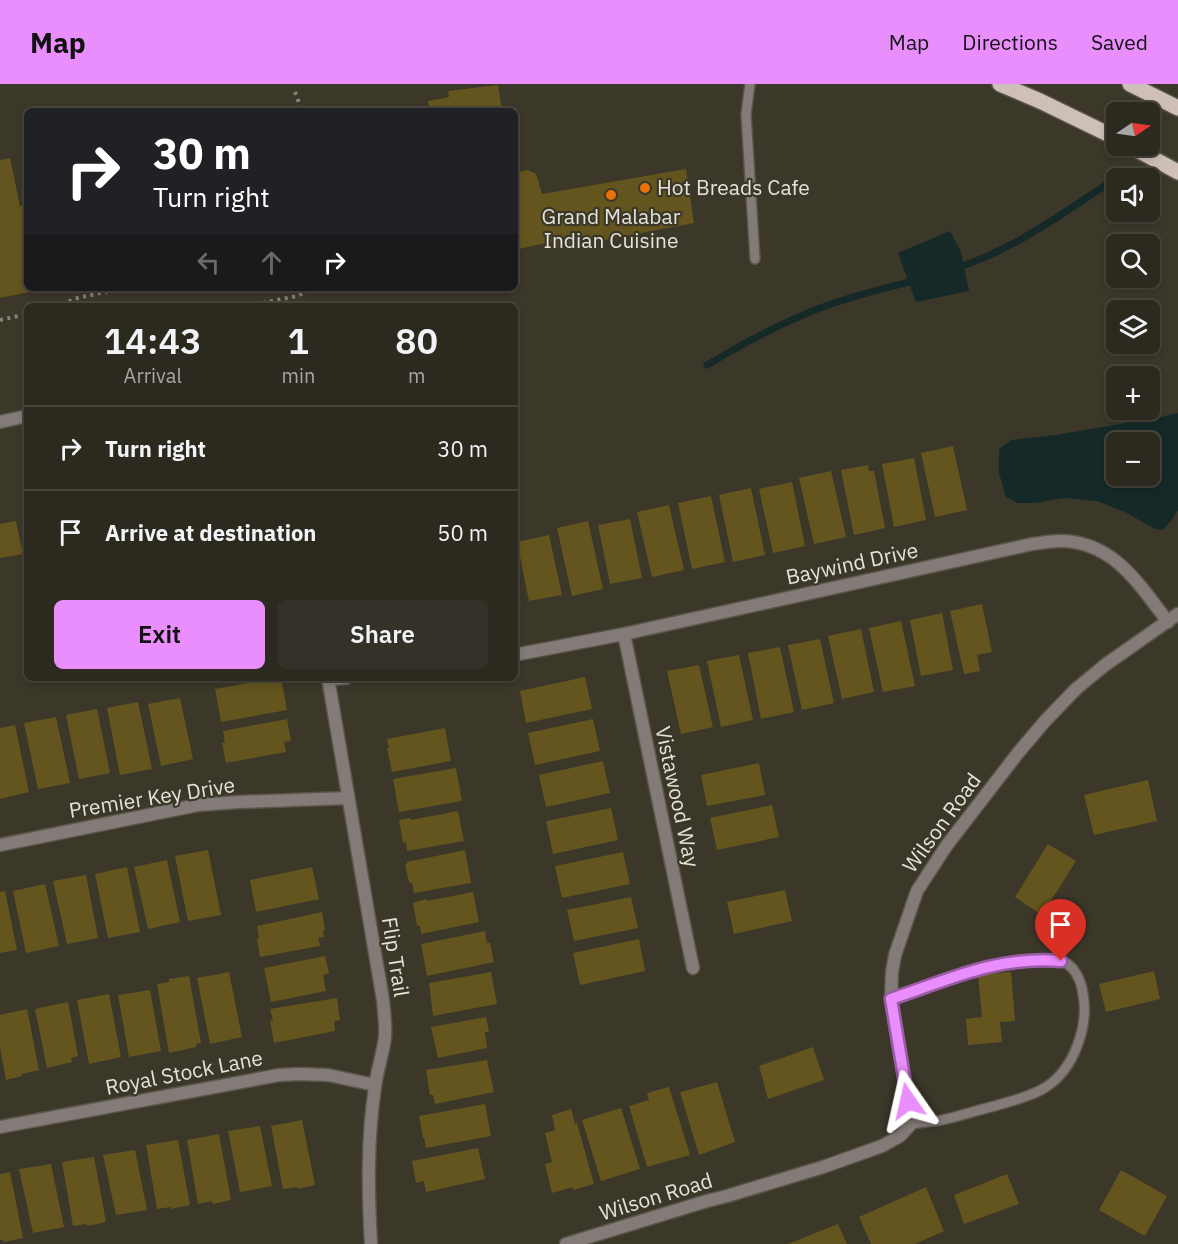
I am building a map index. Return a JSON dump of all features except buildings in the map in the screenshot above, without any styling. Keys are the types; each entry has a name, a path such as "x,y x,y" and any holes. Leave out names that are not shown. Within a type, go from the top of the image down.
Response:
{"main road":[{"path":"1000,84 1106,133"},
{"path":"1130,84 1178,108"},
{"path":"1148,156 1178,172"}],"street":[{"path":"0,422 24,417"},
{"name":"Baywind Drive","path":"518,654 624,634 1032,544 1059,541 1077,542 1106,553 1127,570 1173,618"},
{"name":"Wilson Road","path":"566,1244 823,1167 882,1146 900,1136 911,1124 891,999 892,972 895,955 917,891 947,845 1046,720 1076,689 1105,665 1173,618"},
{"name":"Vistawood Way","path":"624,634 693,968"},
{"name":"Flip Trail","path":"328,681 383,1000 385,1035 375,1085 368,1162 371,1244"},
{"name":"Premier Key Drive","path":"0,845 198,805 348,798"},
{"name":"Royal Stock Lane","path":"0,1127 279,1075 328,1075 375,1085"}],"lane":[{"path":"750,84 746,114 755,259"},
{"path":"891,999 975,969 1003,963 1042,959 1061,961 1074,970 1080,979 1084,995 1085,1014 1080,1038 1068,1066 1046,1087 1017,1100 940,1120 911,1124"}],"path":[{"path":"295,92 301,108"},
{"path":"68,303 73,299 109,291"},
{"path":"263,303 297,296 308,291"},
{"path":"0,320 24,315"}],"water":[{"path":"950,231 961,252 969,291 916,302 898,253"},
{"path":"1178,413 1178,510 1163,530 1155,529 1125,512 1097,501 1065,498 1035,503 1017,503 1006,497 999,473 999,449 1011,440 1144,420 1160,420 1160,417"}],"waterway":[{"path":"956,268 1017,242 1106,185"},
{"path":"707,365 763,333 793,319 858,295 917,280"}],"place":[{"name":"Hot Breads Cafe","path":"645,188"},
{"name":"Grand Malabar Indian Cuisine","path":"611,195"}],"route":[{"path":"908,1101 891,999 975,969 1003,963 1042,959 1061,961"}]}
